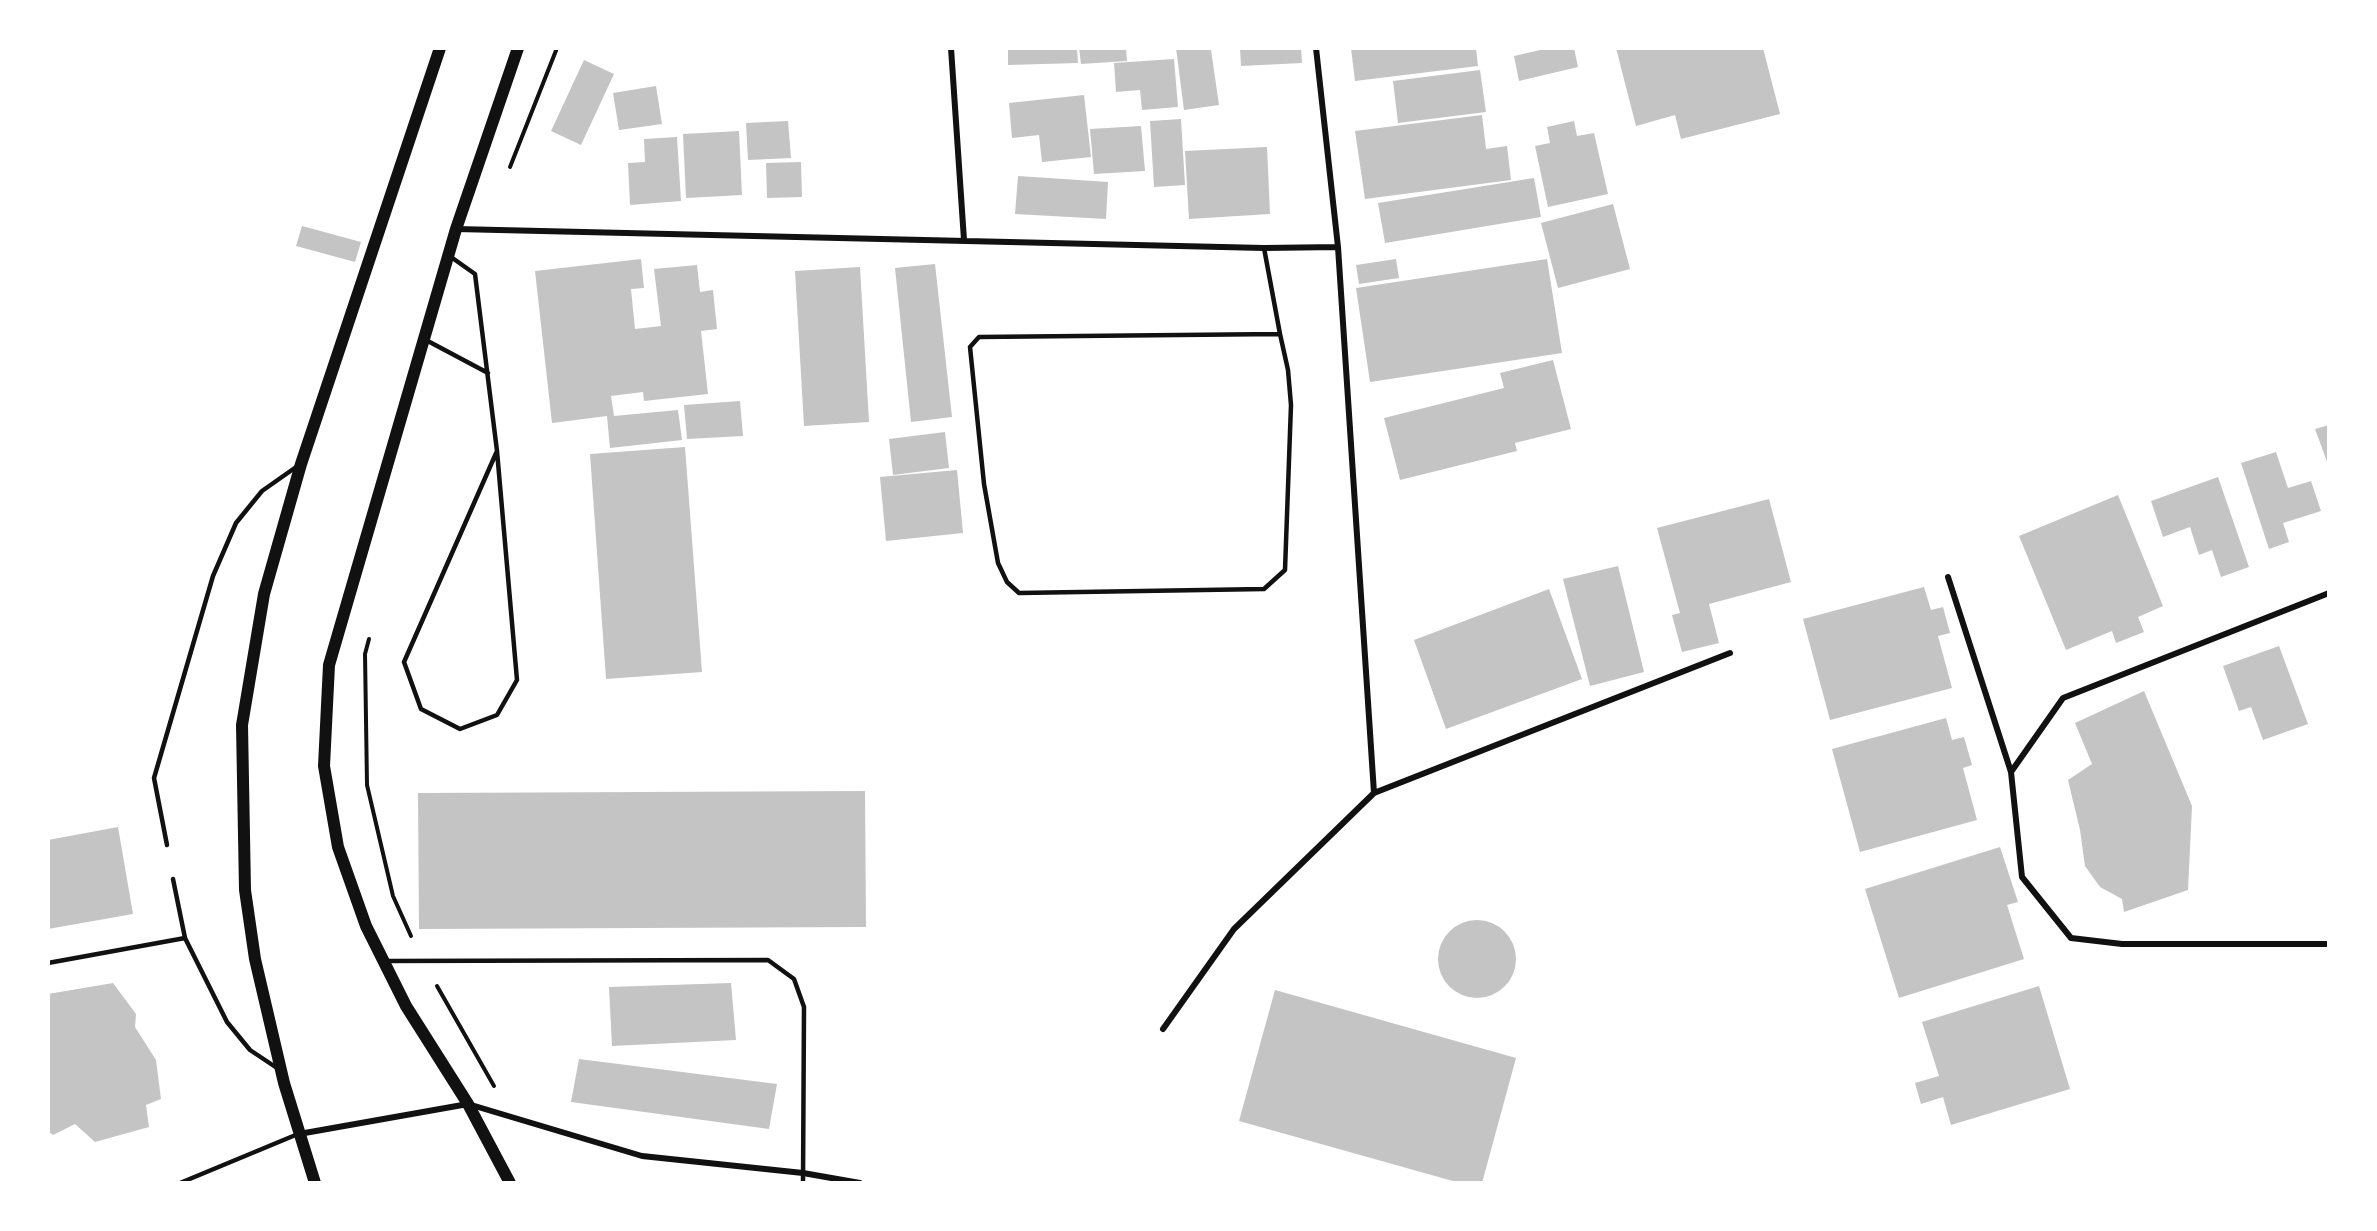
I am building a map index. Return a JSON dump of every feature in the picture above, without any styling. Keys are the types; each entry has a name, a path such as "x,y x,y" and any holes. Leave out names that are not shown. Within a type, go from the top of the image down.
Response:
{"main road":[{"path":"315,1183 280,1070 255,959 245,890 242,725 264,594 301,464 440,48"},
{"path":"510,1183 468,1104 406,1006 366,926 338,847 324,766 329,665 448,255 518,48"}],"street":[{"path":"951,48 964,240"},
{"path":"1316,48 1338,247 1374,793"},
{"path":"456,229 1264,248 1338,247"},
{"path":"1948,577 2011,772 2022,877 2072,938 2122,944 2329,944"},
{"path":"2011,772 2063,698 2329,593"},
{"path":"1164,1029 1234,929 1374,793 1730,653"},
{"path":"298,1134 468,1104 642,1156 803,1173 860,1183"}],"lane":[{"path":"1264,248 1288,370 1291,405 1285,570 1264,589 1019,593 1007,582 998,563 984,484 970,347 979,337 1280,334"},
{"path":"448,255 475,274 497,451 517,680 496,715 460,729 421,710 404,662 497,451"},
{"path":"424,339 488,373"},
{"path":"167,845 153,778 213,576 236,523 262,490 301,464"},
{"path":"173,879 186,938 238,1038 250,1050 280,1070"},
{"path":"48,963 186,938"},
{"path":"384,961 768,960 794,979 804,1007 803,1183"},
{"path":"180,1183 298,1134"}],"building":[{"path":"1008,48 1077,48 1078,63 1008,65"},
{"path":"1079,48 1126,48 1127,61 1081,64"},
{"path":"1176,48 1217,48 1211,50 1219,105 1184,110"},
{"path":"1240,48 1301,48 1302,63 1241,66"},
{"path":"1351,48 1476,48 1478,66 1355,81"},
{"path":"1549,48 1574,48 1578,67 1519,81 1514,56"},
{"path":"1616,48 1763,48 1780,114 1681,139 1675,115 1636,126"},
{"path":"1174,59 1178,107 1142,110 1140,90 1116,92 1114,63"},
{"path":"584,60 614,74 581,145 551,131"},
{"path":"1480,70 1486,112 1398,123 1393,81"},
{"path":"656,86 662,124 619,130 613,93"},
{"path":"1084,95 1091,157 1042,162 1039,135 1012,138 1009,103"},
{"path":"1482,115 1486,149 1507,146 1511,180 1365,199 1355,131"},
{"path":"1181,119 1185,185 1154,187 1150,121"},
{"path":"788,121 791,158 748,160 746,123"},
{"path":"1574,121 1577,136 1594,133 1608,194 1548,207 1535,146 1550,143 1547,127"},
{"path":"1141,126 1145,171 1094,174 1090,129"},
{"path":"739,131 742,195 686,198 683,134"},
{"path":"677,137 681,201 630,205 628,163 645,162 644,139"},
{"path":"1267,147 1270,214 1189,219 1185,151"},
{"path":"801,162 802,197 767,198 766,163"},
{"path":"1018,176 1108,182 1106,219 1015,214"},
{"path":"1534,178 1541,217 1385,243 1378,203"},
{"path":"1613,204 1630,269 1558,288 1541,223"},
{"path":"302,226 361,242 355,262 296,246"},
{"path":"641,259 644,288 631,289 635,329 661,326 654,269 697,265 700,292 713,290 717,329 701,331 708,394 644,401 643,392 611,396 614,416 678,410 682,440 610,448 607,416 552,423 535,271"},
{"path":"1396,259 1399,278 1359,284 1356,265"},
{"path":"1547,259 1562,353 1370,382 1356,288"},
{"path":"935,264 952,417 911,422 895,268"},
{"path":"860,267 869,422 804,426 795,271"},
{"path":"1553,360 1571,429 1515,443 1517,451 1400,480 1384,418 1504,388 1500,373"},
{"path":"740,401 743,436 687,439 684,405"},
{"path":"2329,425 2329,467 2315,429"},
{"path":"945,432 949,468 893,475 889,439"},
{"path":"685,447 702,672 606,679 590,454"},
{"path":"2276,452 2288,488 2311,481 2321,511 2283,523 2289,542 2269,549 2241,463"},
{"path":"957,470 963,533 886,541 880,477"},
{"path":"2218,477 2249,567 2221,577 2212,550 2199,555 2190,527 2163,537 2151,501"},
{"path":"2118,495 2163,606 2138,617 2144,632 2116,643 2112,631 2066,650 2019,536"},
{"path":"1769,499 1791,582 1709,604 1719,643 1682,652 1672,615 1680,613 1657,528"},
{"path":"1618,566 1644,672 1590,686 1563,579"},
{"path":"1924,587 1931,610 1943,607 1950,633 1938,636 1952,688 1830,720 1803,619"},
{"path":"1549,589 1582,679 1446,729 1414,640"},
{"path":"2279,646 2308,724 2263,740 2251,707 2239,711 2223,666"},
{"path":"2144,691 2192,806 2188,890 2124,912 2122,899 2100,887 2085,866 2080,830 2068,780 2092,764 2075,723"},
{"path":"1946,718 1952,740 1964,737 1972,765 1963,768 1977,820 1860,852 1832,749"},
{"path":"865,791 866,927 419,929 418,793"},
{"path":"118,827 133,914 48,929 48,840"},
{"path":"2000,847 2018,902 2007,905 2024,959 1899,998 1865,889"},
{"path":"1477,920 1492,923 1504,932 1513,944 1516,959 1513,974 1504,986 1492,995 1477,998 1462,995 1450,986 1441,974 1438,959 1441,944 1450,932 1462,923"},
{"path":"113,983 136,1014 135,1027 156,1060 161,1099 146,1105 149,1127 95,1142 75,1124 53,1135 48,1131 48,994"},
{"path":"731,983 736,1040 612,1046 609,987"},
{"path":"2039,986 2070,1089 1951,1125 1943,1097 1921,1104 1915,1083 1939,1076 1922,1022"},
{"path":"1275,990 1516,1058 1482,1183 1460,1183 1239,1121"},
{"path":"579,1059 777,1084 769,1129 571,1102"}]}
